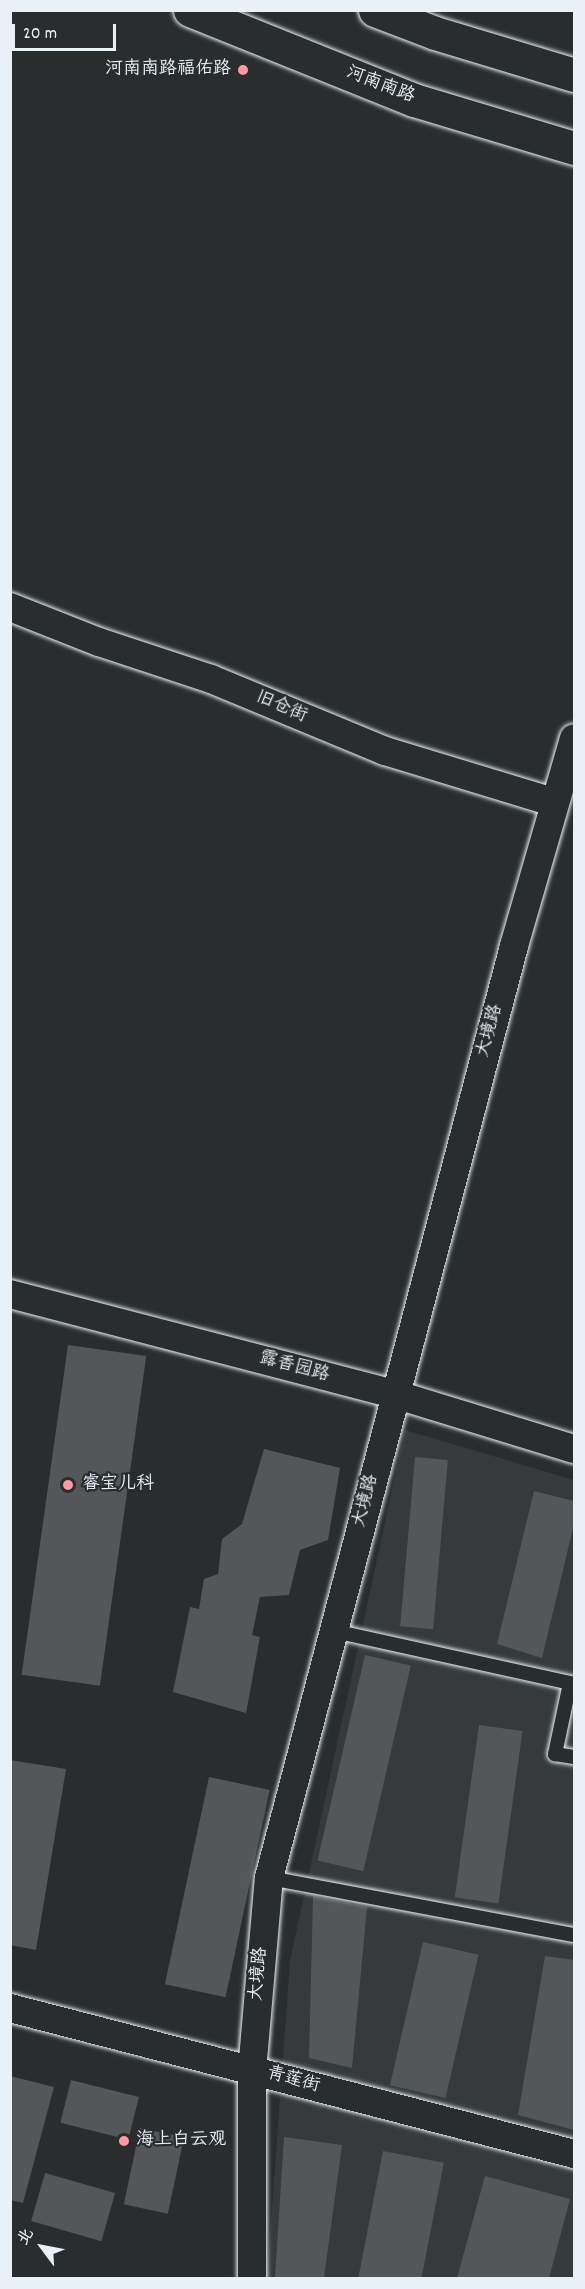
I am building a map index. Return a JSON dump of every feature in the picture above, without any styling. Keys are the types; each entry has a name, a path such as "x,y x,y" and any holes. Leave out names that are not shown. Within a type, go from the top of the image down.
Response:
{"main road":[{"name":"河南南路","path":"190,10 414,100 574,148"},
{"path":"375,10 574,75"}],"street":[{"name":"旧仓街","path":"10,607 99,642 211,679 385,751 553,802"},
{"name":"大境路","path":"252,2278 252,2071 269,1878 394,1394 553,802 573,745"},
{"name":"露香园路","path":"10,1294 394,1394 574,1449"},
{"name":"青莲街","path":"10,2008 574,2154"}],"lane":[{"path":"334,1631 570,1683 555,1754 574,1757"},
{"path":"269,1878 574,1935"}],"shaded area":[{"path":"405,1430 574,1480 574,2278 267,2278 290,1961"}],"building":[{"path":"68,1345 146,1356 100,1686 22,1675"},
{"path":"264,1449 340,1468 328,1540 300,1550 289,1595 260,1597 252,1635 260,1637 246,1713 173,1692 190,1607 199,1609 204,1579 218,1574 222,1539 242,1524"},
{"path":"415,1457 448,1460 433,1629 400,1626"},
{"path":"534,1491 574,1501 574,1524 542,1658 497,1644"},
{"path":"365,1655 411,1666 363,1871 318,1861"},
{"path":"479,1725 523,1731 498,1903 455,1897"},
{"path":"10,1760 66,1769 36,1950 10,1945"},
{"path":"209,1777 270,1790 226,1997 165,1984"},
{"path":"313,1896 367,1907 352,2068 309,2058"},
{"path":"423,1942 479,1955 445,2098 390,2085"},
{"path":"545,1956 574,1960 574,2130 518,2115"},
{"path":"10,2076 54,2087 23,2203 10,2200"},
{"path":"71,2080 139,2097 128,2140 60,2123"},
{"path":"140,2128 184,2137 168,2214 124,2204"},
{"path":"284,2137 342,2145 324,2278 275,2278"},
{"path":"383,2151 444,2163 421,2278 358,2278"},
{"path":"45,2173 115,2193 101,2241 31,2221"},
{"path":"485,2176 570,2199 549,2278 457,2278"}],"place":[{"name":"河南南路福佑路","path":"243,70"},
{"name":"睿宝儿科","path":"68,1485"},
{"name":"海上白云观","path":"124,2141"}]}
